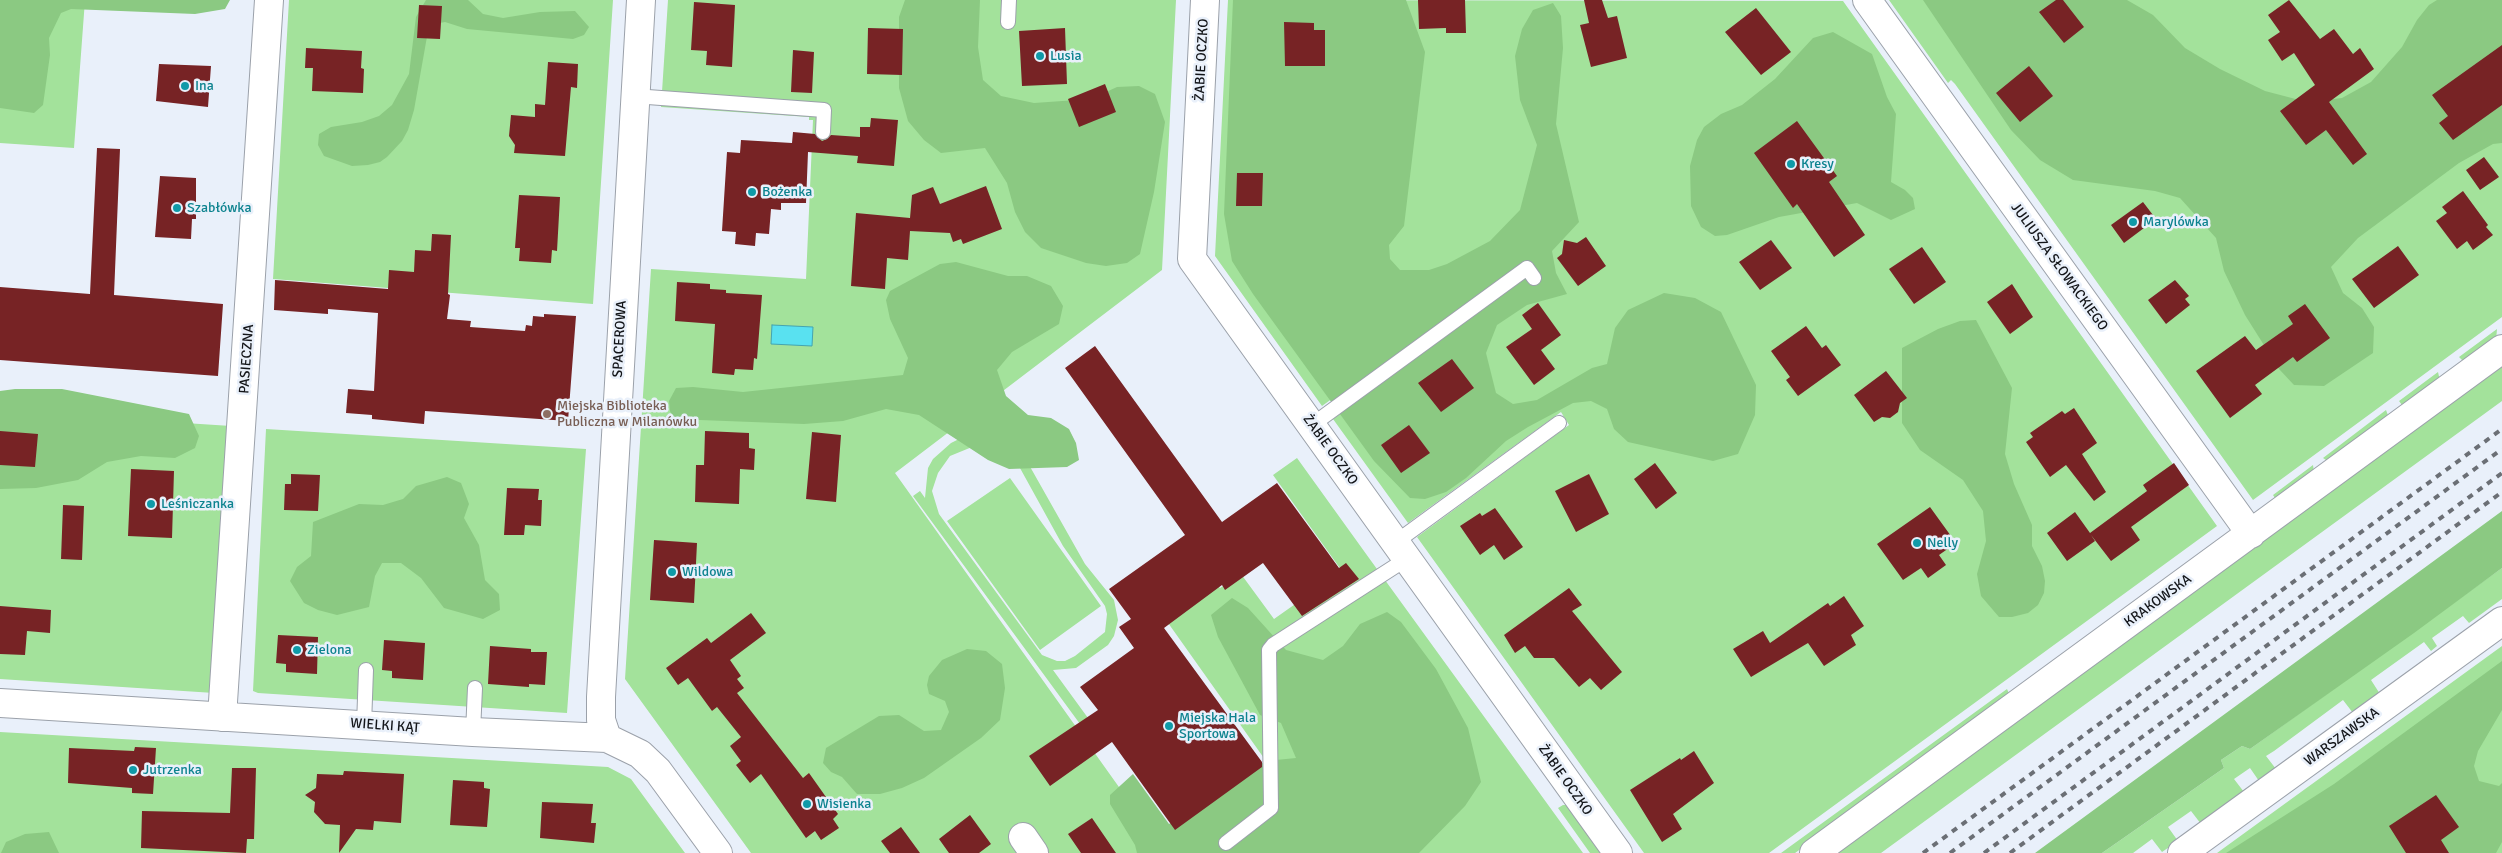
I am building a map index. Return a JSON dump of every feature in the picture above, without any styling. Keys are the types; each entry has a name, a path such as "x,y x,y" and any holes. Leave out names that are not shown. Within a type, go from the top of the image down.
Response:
{"street":[{"name":"PASIECZNA","path":"222,717 269,0"},
{"name":"SPACEROWA","path":"607,738 601,720 601,688 640,0"},
{"name":"ŻABIE OCZKO","path":"1204,0 1192,259 1618,853"},
{"name":"JULIUSZA SŁOWACKIEGO","path":"1867,0 2251,534"},
{"name":"KRAKOWSKA","path":"1814,853 2502,349"},
{"name":"WARSZAWSKA","path":"2182,853 2502,621"},
{"name":"WIELKI KĄT","path":"0,703 473,732 607,738 640,754 658,771 718,853"}],"lane":[{"path":"1008,22 1009,0"},
{"path":"634,96 824,110 823,132"},
{"path":"1312,425 1527,268 1534,278"},
{"path":"1226,843 1271,808 1269,650 1273,645 1402,550 1559,423"},
{"path":"364,725 366,670"},
{"path":"473,732 475,688"}],"green space":[{"path":"0,0 85,0 74,148 0,143"},
{"path":"0,0 230,0 225,9 195,14 71,9 61,13 49,38 50,55 43,105 34,113 0,108"},
{"path":"289,0 613,0 593,304 273,279"},
{"path":"426,0 468,0 483,14 503,18 540,12 575,11 589,27 584,35 573,39 467,29 445,22 435,24 428,31 414,110 408,130 402,141 380,162 368,165 352,166 324,156 318,145 319,134 331,127 362,122 379,116 392,105 409,74 416,17"},
{"path":"668,0 1176,0 1162,270 895,473 1166,853 751,853 625,679 651,269 806,279 813,120 809,120 809,117 661,107"},
{"path":"905,0 980,0 978,47 983,80 1001,96 1034,103 1091,99 1117,87 1139,86 1155,94 1165,122 1154,192 1140,254 1127,263 1106,266 1086,263 1041,248 1025,232 1015,212 1007,183 985,148 941,153 924,140 908,121 899,88 899,17"},
{"path":"1228,0 1843,1 2217,526 1769,853 1644,853 1417,537 1569,425 1561,412 1408,523 1333,419 1519,284 1534,252 1322,406 1215,256"},
{"path":"1233,0 1406,0 1425,52 1404,226 1389,245 1390,259 1400,270 1429,270 1447,264 1490,241 1520,210 1537,145 1520,100 1515,56 1522,29 1533,10 1553,3 1561,16 1563,48 1556,124 1579,222 1552,251 1556,273 1567,294 1527,305 1497,325 1486,353 1496,393 1513,404 1537,400 1592,368 1607,364 1615,328 1628,310 1664,293 1695,298 1721,312 1756,385 1755,415 1738,454 1713,461 1628,442 1614,429 1607,409 1591,401 1573,403 1506,441 1466,478 1446,492 1425,499 1410,498 1374,461 1253,294 1232,261 1224,214"},
{"path":"1889,0 2502,0 2502,317 2253,500 1955,84 1951,80 1948,83"},
{"path":"1923,0 2127,0 2153,15 2185,48 2220,69 2265,91 2307,102 2342,98 2371,82 2402,47 2417,20 2429,5 2437,0 2502,0 2502,143 2493,144 2459,163 2358,238 2331,267 2343,293 2362,308 2374,327 2373,353 2324,386 2294,385 2279,369 2245,315 2224,271 2216,238 2180,198 2155,191 2073,180 2040,160 2011,130"},
{"path":"1833,32 1872,54 1887,97 1896,114 1891,182 1905,190 1913,198 1915,209 1891,220 1857,203 1779,217 1727,235 1715,236 1701,227 1691,206 1690,166 1697,140 1704,127 1721,114 1742,105 1775,79 1813,38"},
{"path":"956,262 1008,276 1027,276 1051,286 1063,306 1059,324 1012,352 997,370 1006,396 1028,415 1051,418 1069,429 1076,443 1079,460 1067,467 1009,469 988,460 919,415 886,409 843,421 804,424 674,419 670,411 669,401 676,388 693,387 743,392 903,375 908,358 890,319 886,300 890,291 940,264"},
{"path":"1976,320 2012,388 2005,454 2014,484 2032,525 2032,546 2042,566 2045,581 2044,593 2038,605 2028,613 2012,617 1999,617 1981,596 1977,574 1986,541 1983,511 1963,480 1920,450 1902,423 1902,348 1938,329 1960,321"},
{"path":"2497,329 2496,341 2463,361 2459,357"},
{"path":"2502,363 2502,401 1881,853 1833,853"},
{"path":"2438,372 2440,381 2407,405 2402,405 2399,401"},
{"path":"15,389 62,389 189,414 199,436 195,448 175,458 141,456 107,462 78,480 36,488 0,489 0,391"},
{"path":"2386,410 2389,418 2329,462 2323,458"},
{"path":"0,411 231,426 214,693 0,679"},
{"path":"266,429 586,449 567,713 258,693 253,691"},
{"path":"961,438 1024,456 1085,564 1114,600 1118,620 1114,636 1108,645 1076,668 1053,670 1088,718 1080,724 913,496 920,491 925,498 928,468 933,459 951,443","holes":["972,447 1015,459 1063,546 1105,606 1107,614 1105,632 1075,656 1065,661 1057,661 1042,655 939,514 932,491 938,473 950,456"]},
{"path":"1297,458 1583,853 1319,853 1157,836 1266,761 1166,620 1217,585 1220,588 1241,574 1274,619 1342,571 1273,475"},
{"path":"2313,465 2314,472 2277,501 2273,495"},
{"path":"447,477 461,483 469,504 464,518 479,545 485,580 499,594 500,610 483,619 444,608 421,578 401,563 382,563 375,576 369,607 337,615 318,610 304,603 290,581 297,567 311,556 313,522 359,504 383,505 403,499 416,486"},
{"path":"1010,478 1101,606 1040,650 947,521"},
{"path":"2502,511 2502,568 2414,633 2250,749 2242,746 2221,760 2224,768 2102,853 2035,853"},
{"path":"2502,568 2502,599 2469,623 2463,616 2432,638 2437,646 2431,651 2424,642 2371,680 2380,694 2353,713 2343,700 2266,756 2276,769 2259,781 2250,768 2234,779 2244,792 2201,824 2191,811 2168,827 2178,841 2162,852 2152,839 2133,853 2102,853 2224,768 2221,760 2242,746 2250,749"},
{"path":"1232,598 1248,608 1286,650 1323,660 1343,646 1360,624 1387,612 1401,622 1436,669 1468,728 1481,782 1465,806 1419,853 1137,853 1135,845 1110,804 1110,795 1133,774 1169,824 1266,761 1296,758 1281,723 1260,715 1218,637 1211,615"},
{"path":"2502,646 2502,853 2217,853"},
{"path":"967,649 986,651 1002,664 1005,688 1000,720 981,738 924,778 902,788 880,794 857,794 842,777 831,772 823,763 826,748 879,716 899,715 924,731 941,730 949,712 945,701 929,694 927,685 929,676 942,660"},
{"path":"2502,661 2502,710 2478,751 2474,766 2479,781 2499,786 2502,783 2502,842 2496,853 2226,853 2334,784"},
{"path":"2007,689 2011,698 1795,853 1781,853"},
{"path":"0,732 608,767 631,779 685,853 0,853"},
{"path":"1563,805 1569,805 1603,853 1590,853 1558,808"},
{"path":"49,832 59,853 1,853 6,842 25,834"}],"water":[{"path":"772,325 813,327 812,346 771,344"}],"building":[{"path":"1418,0 1465,0 1466,33 1446,33 1446,28 1419,29"},
{"path":"1584,0 1602,0 1608,18 1617,16 1627,58 1591,67 1580,25 1589,23"},
{"path":"2056,0 2063,0 2084,27 2064,43 2039,12"},
{"path":"2289,0 2320,39 2334,29 2353,54 2360,48 2374,69 2329,102 2367,154 2353,165 2326,130 2306,145 2280,111 2315,85 2294,53 2282,61 2268,40 2280,32 2268,15"},
{"path":"694,2 735,5 732,67 706,65 707,51 691,50"},
{"path":"419,5 442,6 440,39 417,38"},
{"path":"1756,8 1791,52 1761,75 1725,32"},
{"path":"1284,22 1314,23 1314,30 1325,30 1325,66 1285,66"},
{"path":"868,28 903,29 902,75 867,74"},
{"name":"Lusia","path":"1065,28 1067,84 1022,86 1019,31"},
{"path":"2502,45 2502,105 2453,140 2439,123 2448,116 2432,95"},
{"path":"306,48 362,51 361,68 364,69 363,93 312,91 313,68 305,68"},
{"path":"793,50 814,52 812,93 791,92"},
{"path":"548,62 578,64 577,88 571,87 565,156 514,153 515,145 509,136 511,115 535,117 535,104 545,105"},
{"name":"Ina","path":"159,64 211,66 208,107 156,101"},
{"path":"2029,66 2053,96 2020,122 1996,93"},
{"path":"1105,84 1116,112 1079,127 1068,99"},
{"path":"871,118 898,120 894,166 857,163 858,156 808,152 806,203 781,203 781,210 771,209 769,234 756,233 755,246 735,244 736,232 722,231 727,152 740,153 741,140 792,143 793,132 815,134 822,141 831,135 860,137 860,127 870,127"},
{"path":"1797,121 1837,176 1829,182 1865,235 1834,257 1797,204 1793,208 1754,153"},
{"path":"97,148 120,149 114,295 223,304 218,376 0,360 0,287 90,294"},
{"path":"2484,157 2499,177 2480,190 2466,170"},
{"path":"1237,173 1263,173 1262,206 1236,206"},
{"name":"Szabłówka","path":"160,176 196,178 196,219 192,219 191,239 155,237"},
{"path":"986,186 1002,229 963,244 961,239 953,242 950,233 910,231 908,260 887,258 885,289 851,286 856,213 910,218 912,195 933,187 940,204"},
{"path":"2463,191 2488,225 2486,227 2493,235 2473,250 2467,241 2457,249 2436,221 2447,213 2442,207"},
{"path":"519,195 560,197 557,251 552,250 551,263 519,261 520,248 515,248"},
{"name":"Marylówka","path":"2143,202 2156,219 2124,243 2111,225"},
{"path":"432,234 451,235 448,294 450,295 447,319 471,321 470,327 525,331 526,325 532,326 533,316 544,317 544,314 576,316 568,421 425,411 424,424 372,419 372,415 346,413 348,389 374,391 378,313 328,309 328,314 274,310 275,280 388,289 389,270 414,272 415,250 431,251"},
{"path":"1586,237 1606,266 1578,286 1557,258 1562,254 1564,240 1577,243"},
{"path":"1771,240 1792,268 1760,290 1739,262"},
{"path":"2398,246 2419,275 2374,308 2352,279"},
{"path":"1922,247 1946,282 1914,304 1889,269"},
{"path":"2175,280 2189,296 2185,299 2190,305 2166,324 2148,300"},
{"path":"677,282 710,284 710,289 726,290 726,293 762,295 757,359 754,358 753,370 735,369 734,375 712,373 715,324 675,321"},
{"path":"2012,284 2033,317 2010,334 1987,302"},
{"path":"1538,303 1561,335 1541,350 1555,369 1534,385 1506,347 1532,329 1522,315"},
{"path":"2305,304 2330,338 2297,362 2293,357 2255,385 2262,394 2230,418 2196,371 2245,336 2256,350 2293,324 2288,316"},
{"path":"1806,326 1822,348 1826,345 1841,365 1798,396 1786,380 1790,377 1771,351"},
{"path":"1095,346 1222,522 1277,483 1339,568 1346,563 1359,579 1302,616 1263,563 1225,590 1222,585 1164,628 1262,762 1262,767 1175,830 1112,742 1050,786 1029,756 1098,710 1080,687 1134,648 1119,627 1131,619 1109,589 1185,535 1065,368"},
{"path":"1452,359 1474,388 1441,412 1418,383"},
{"path":"1886,371 1907,398 1900,403 1898,412 1890,418 1882,417 1874,422 1854,395"},
{"path":"2074,408 2097,443 2082,454 2106,492 2094,501 2066,465 2050,477 2026,442 2033,437 2030,433 2062,411 2065,414"},
{"path":"1409,425 1430,453 1401,473 1381,445"},
{"path":"0,431 38,434 35,467 0,465"},
{"path":"705,431 749,433 749,448 755,449 754,470 740,469 739,504 695,502 696,465 704,465"},
{"path":"812,432 841,435 836,502 806,499"},
{"path":"1655,463 1677,493 1656,509 1634,479"},
{"path":"2174,463 2189,485 2131,527 2140,540 2111,561 2091,535 2095,541 2067,561 2047,533 2075,512 2090,533 2147,491 2143,485"},
{"name":"Leśniczanka","path":"131,469 174,471 172,538 128,536"},
{"path":"291,474 320,475 318,511 284,510 285,484 291,484"},
{"path":"1589,474 1609,514 1576,532 1555,491"},
{"path":"507,488 539,489 538,500 542,500 541,526 525,525 524,535 504,535"},
{"path":"63,505 84,506 82,560 61,559"},
{"name":"Nelly","path":"1930,507 1956,543 1939,555 1946,565 1928,578 1921,568 1903,580 1877,544"},
{"path":"1495,508 1523,547 1504,560 1494,545 1480,555 1460,526 1480,513 1482,516"},
{"name":"Wildowa","path":"654,540 697,543 694,603 650,600"},
{"path":"1569,588 1582,605 1572,611 1622,672 1601,690 1590,678 1579,687 1554,658 1534,658 1525,646 1515,653 1504,635"},
{"path":"1844,596 1864,626 1851,635 1856,645 1824,666 1808,643 1751,677 1733,649 1763,631 1770,643 1828,603 1830,606"},
{"path":"0,606 51,610 50,633 27,631 25,655 0,654"},
{"path":"751,613 766,633 730,660 741,676 737,679 744,688 737,693 803,778 809,773 838,814 833,819 839,828 821,840 815,831 806,838 761,774 750,783 736,765 741,761 730,746 741,737 717,707 712,711 688,678 678,685 666,668 707,638 711,643"},
{"name":"Zielona","path":"278,635 318,637 317,674 286,672 286,664 276,663"},
{"path":"384,640 425,643 423,680 392,678 392,671 382,670"},
{"path":"490,646 531,649 531,652 547,652 545,685 529,684 529,687 488,684"},
{"name":"Jutrzenka","path":"135,747 156,748 153,794 132,793 132,788 68,783 69,748 134,751"},
{"path":"1694,751 1714,783 1673,814 1682,829 1662,842 1630,790"},
{"path":"232,768 256,768 254,839 247,839 246,853 141,848 142,811 230,813"},
{"path":"344,771 404,774 401,823 374,821 373,830 356,829 339,853 340,825 325,824 314,812 315,802 305,795 316,788 317,774 343,775"},
{"path":"453,780 484,782 484,788 490,789 487,827 450,825"},
{"path":"2436,795 2459,827 2441,840 2449,853 2406,853 2389,826"},
{"path":"542,802 593,804 591,823 596,823 594,843 540,838"},
{"path":"970,815 991,844 979,853 949,853 939,839"},
{"path":"1092,818 1116,853 1081,853 1068,834"},
{"path":"901,827 920,853 890,853 881,841"}],"railway":[{"path":"1923,853 2502,429"},
{"path":"1950,853 2502,449"},
{"path":"1984,853 2502,473"},
{"path":"2010,853 2502,492"}],"place":[{"name":"Lusia","path":"1040,56"},
{"name":"Ina","path":"185,86"},
{"name":"Kresy","path":"1791,164"},
{"name":"Bożenka","path":"752,192"},
{"name":"Szabłówka","path":"177,208"},
{"name":"Marylówka","path":"2133,222"},
{"name":"Miejska Biblioteka Publiczna w Milanówku","path":"547,414"},
{"name":"Leśniczanka","path":"151,504"},
{"name":"Nelly","path":"1917,543"},
{"name":"Wildowa","path":"672,572"},
{"name":"Zielona","path":"297,650"},
{"name":"Miejska Hala Sportowa","path":"1169,726"},
{"name":"Jutrzenka","path":"133,770"},
{"name":"Wisienka","path":"807,804"}]}
